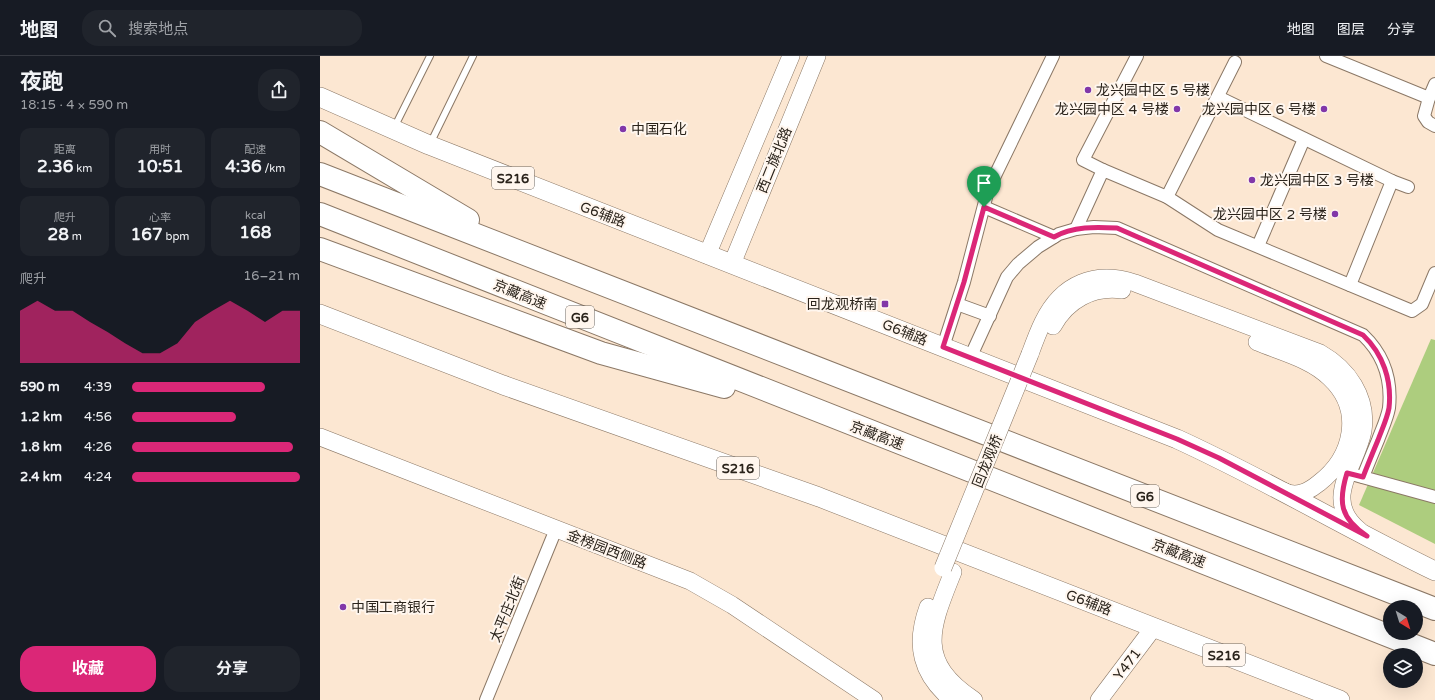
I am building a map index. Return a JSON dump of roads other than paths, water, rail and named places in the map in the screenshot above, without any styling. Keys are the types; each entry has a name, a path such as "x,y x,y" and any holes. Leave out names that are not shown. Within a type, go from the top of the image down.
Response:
{"highway":[{"path":"320,132 520,252"},
{"name":"G6","path":"320,174 1435,609"},
{"name":"京藏高速","path":"320,214 1435,654"},
{"path":"320,249 601,353 840,420"},
{"name":"G6","path":"875,391 1115,484"}],"main road":[{"name":"西二旗北路","path":"708,255 791,56"},
{"name":"西二旗北路","path":"732,264 817,56"},
{"name":"G6辅路","path":"320,97 429,146 1177,439 1219,458 1435,571"},
{"path":"1035,355 1043,322 1057,300 1077,285 1088,280 1098,278 1118,278 1135,283 1320,353 1341,368 1352,381 1360,400 1363,421 1355,475 1342,493 1344,511 1348,519 1367,536"},
{"path":"1035,355 1051,330 1056,319 1073,302 1083,295 1094,291 1113,289 1142,296 1312,364 1331,378 1345,397 1350,416 1349,442 1337,465 1329,475 1316,486 1298,494 1289,494 1283,491"},
{"name":"G6辅路","path":"320,314 510,387 819,497 1340,700"},
{"name":"回龙观桥","path":"948,570 1035,355"},
{"name":"金榜园西侧路","path":"320,437 690,581 732,605 874,700"},
{"path":"948,570 924,620 920,641 929,675 939,688 952,700"},
{"path":"948,570 937,614 933,638 934,650 942,671 957,688 974,700"},
{"name":"Y471","path":"1099,700 1154,628"}],"street":[{"path":"943,347 964,282 988,190 1054,56"},
{"path":"1137,56 1083,160 1167,197 1218,230 1412,311 1422,304 1435,273"},
{"path":"1326,56 1352,61 1430,98"},
{"path":"1167,197 1235,62"},
{"path":"1435,84 1424,116 1428,122 1435,126"},
{"path":"1218,97 1392,181 1408,187"},
{"path":"1258,246 1304,139"},
{"path":"1076,229 1103,170"},
{"path":"1350,285 1392,181"},
{"path":"984,207 1054,237"},
{"path":"970,358 1007,277 1018,264 1033,251 1054,237 1076,229 1094,227 1117,228 1363,335 1372,344 1381,358 1389,392 1389,408 1385,423 1355,475 1435,497"},
{"path":"957,304 990,316"},
{"name":"太平庄北街","path":"486,700 556,529"}],"lane":[{"path":"394,130 430,56"},
{"path":"429,146 473,56"}],"place":[{"name":"龙兴园中区 5 号楼","path":"1088,90"},
{"name":"龙兴园中区 4 号楼","path":"1177,109"},
{"name":"龙兴园中区 6 号楼","path":"1324,109"},
{"name":"中国石化","path":"623,129"},
{"name":"龙兴园中区 3 号楼","path":"1252,180"},
{"name":"龙兴园中区 2 号楼","path":"1335,214"},
{"name":"回龙观桥南","path":"885,304"},
{"name":"中国工商银行","path":"343,607"}]}
